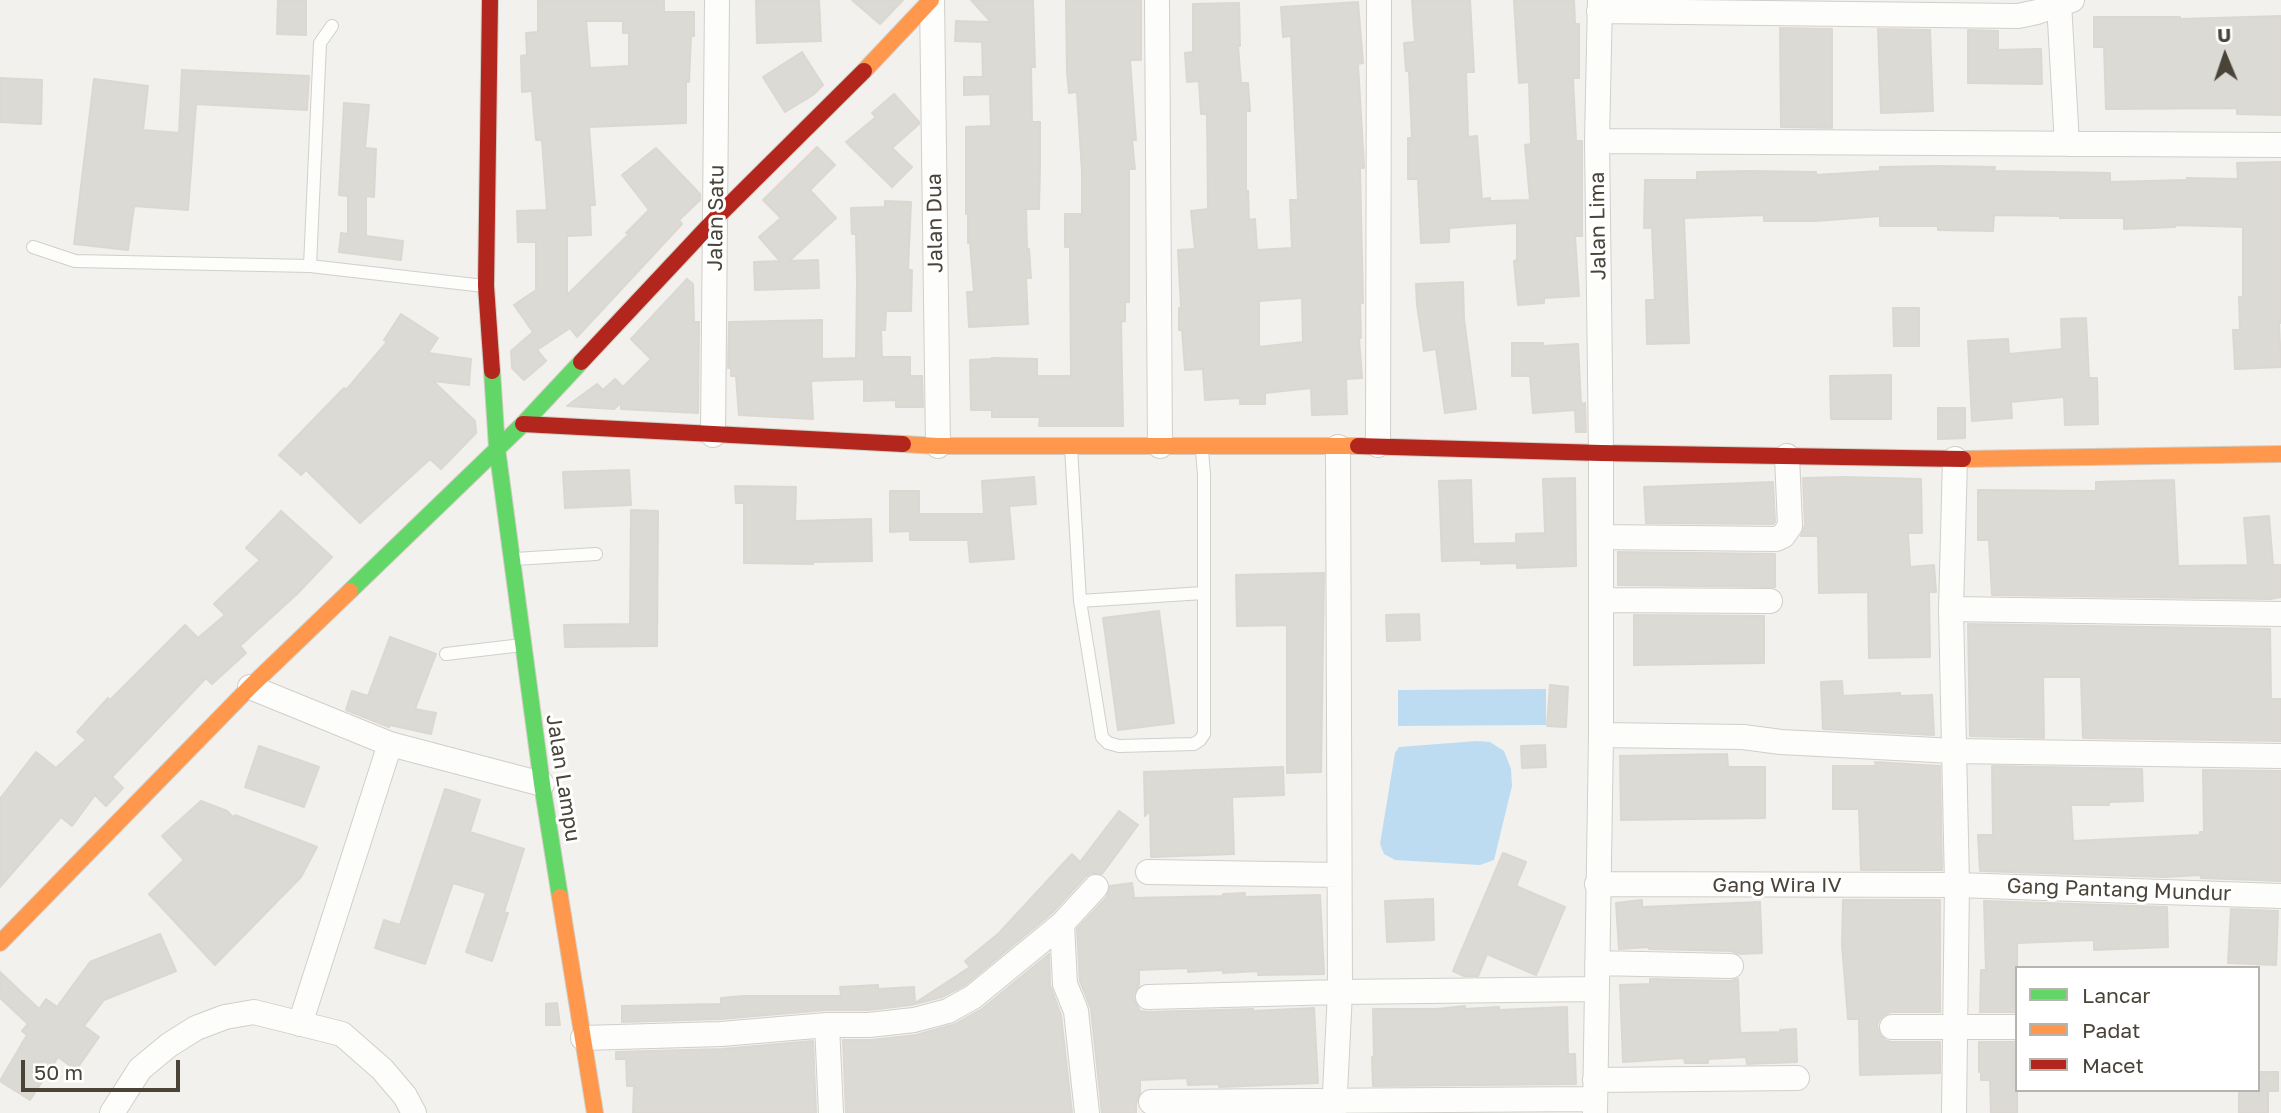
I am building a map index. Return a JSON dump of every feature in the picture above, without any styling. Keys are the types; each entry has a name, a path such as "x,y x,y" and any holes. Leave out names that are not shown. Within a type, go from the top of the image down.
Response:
{"street":[{"name":"Jalan Lampu","path":"489,0 486,286 497,448 542,784 595,1113"},
{"name":"Jalan Satu","path":"713,435 717,0"},
{"path":"0,943 250,687 523,424 716,218 836,100 931,0"},
{"name":"Jalan Dua","path":"931,0 938,446"},
{"path":"1157,0 1160,446"},
{"path":"1378,445 1379,0"},
{"path":"1599,6 2018,16 2065,2 2067,144"},
{"name":"Jalan Lima","path":"1595,1097 1601,735 1597,141 1599,6"},
{"path":"1597,141 2281,145"},
{"path":"523,424 938,446 1378,445 1601,453 1955,459 2281,454"},
{"path":"1334,1107 1340,992 1338,447"},
{"path":"1601,537 1783,537 1790,526 1787,456"},
{"path":"1954,1113 1957,885 1951,609 1955,459"},
{"path":"1601,600 1770,601"},
{"path":"1951,609 2281,614"},
{"path":"250,687 390,744 542,784"},
{"path":"1601,735 1742,737 1803,744 1954,751 2281,756"},
{"path":"300,1024 390,744"},
{"path":"1148,872 1339,875"},
{"name":"Gang Wira IV","path":"1597,884 1957,885"},
{"name":"Gang Pantang Mundur","path":"1957,885 2281,896"},
{"path":"583,1038 721,1034 827,1025 869,1025 948,1011 973,997 1062,924 1096,887"},
{"path":"1062,924 1065,984 1076,1011 1087,1113"},
{"path":"1597,963 1731,966"},
{"path":"1148,996 1597,989"},
{"path":"112,1113 140,1069 169,1045 196,1028 225,1017 254,1012 342,1034 382,1069 405,1096 414,1113"},
{"path":"827,1025 831,1113"},
{"path":"1892,1027 2015,1027"},
{"path":"1151,1102 1334,1107 1595,1097 1797,1078"}],"lane":[{"path":"310,267 320,43 332,26"},
{"path":"33,247 75,261 310,267 486,286"},
{"path":"1071,447 1080,601 1101,737 1108,743 1119,746 1194,744 1204,734 1202,446"},
{"path":"511,559 596,554"},
{"path":"1080,601 1203,593"},
{"path":"446,654 522,645"}],"water":[{"path":"1546,689 1546,725 1398,726 1398,690"},
{"path":"1490,742 1504,751 1511,769 1512,786 1494,860 1480,865 1395,860 1384,854 1380,844 1395,753 1399,747"}],"building":[{"path":"278,0 306,0 306,35 277,34"},
{"path":"538,0 664,0 664,12 694,12 689,82 686,82 686,123 589,127 595,205 590,205 591,235 567,236 567,295 630,233 626,233 649,210 622,175 656,148 700,194 700,200 679,220 682,224 577,337 570,328 537,350 546,361 524,380 512,368 511,351 533,332 514,305 536,290 536,242 518,242 517,211 547,210 542,140 536,140 532,91 522,92 521,56 527,55 526,33 538,32","holes":["586,21 623,21 623,33 629,33 629,66 590,68"]},
{"path":"756,0 819,0 821,41 757,43"},
{"path":"852,0 903,0 880,24"},
{"path":"971,0 1033,0 1035,67 1031,67 1032,122 1040,122 1040,167 1039,209 1026,209 1031,278 1026,278 1028,324 969,327 967,292 974,292 966,214 966,127 991,126 990,94 964,95 964,77 983,77 982,42 955,41 956,21 991,22"},
{"path":"1066,0 1141,0 1141,60 1130,60 1136,140 1132,140 1135,169 1129,169 1129,302 1125,302 1125,321 1121,322 1123,426 1039,426 1040,417 992,417 992,410 971,410 970,360 1037,359 1037,376 1071,376 1070,247 1065,247 1065,214 1082,214 1082,172 1077,92 1069,93 1067,72"},
{"path":"1412,0 1470,0 1474,72 1466,72 1468,137 1477,136 1482,199 1490,198 1490,201 1530,200 1525,145 1531,144 1529,82 1519,83 1514,0 1574,0 1575,24 1579,24 1579,78 1573,78 1576,141 1582,141 1582,236 1575,236 1579,296 1544,298 1544,303 1518,305 1514,261 1517,260 1517,223 1449,228 1449,242 1421,243 1418,179 1408,179 1408,138 1412,138 1409,71 1406,71 1404,43 1415,42"},
{"path":"1358,2 1363,63 1358,64 1364,166 1360,168 1363,303 1360,303 1359,338 1362,378 1346,379 1347,414 1312,415 1311,388 1265,393 1265,404 1240,404 1240,398 1205,400 1203,369 1185,370 1182,330 1179,330 1181,308 1178,250 1195,249 1191,211 1208,209 1207,114 1201,114 1199,81 1187,82 1185,53 1193,52 1193,4 1239,3 1241,83 1248,83 1250,111 1246,111 1246,191 1249,220 1255,219 1257,250 1292,248 1290,200 1298,200 1291,36 1283,37 1281,7","holes":["1302,298 1303,342 1259,347 1259,301"]},
{"path":"2281,16 2281,115 2237,114 2237,108 2106,109 2104,47 2094,47 2094,17 2180,19"},
{"path":"1780,28 1832,29 1832,128 1781,127"},
{"path":"1878,29 1930,30 1933,111 1881,113"},
{"path":"1968,30 1998,31 1998,50 2041,49 2042,84 1968,83"},
{"path":"802,52 823,85 813,95 785,112 763,77"},
{"path":"182,70 309,76 307,110 196,104 188,210 134,206 128,250 74,244 94,79 148,86 143,130 179,133"},
{"path":"0,78 42,80 41,124 0,122"},
{"path":"894,94 919,124 892,148 912,167 892,187 846,142 876,117 872,113"},
{"path":"344,103 369,105 365,148 376,149 374,197 366,196 366,236 403,241 401,260 339,252 341,233 348,234 348,196 339,195"},
{"path":"817,147 835,165 810,190 836,218 789,261 818,260 819,288 755,290 754,262 780,261 759,237 781,218 763,200"},
{"path":"2281,162 2281,367 2235,369 2233,330 2240,330 2243,227 2175,225 2124,229 2124,218 1994,215 1993,231 1938,230 1938,226 1880,226 1880,216 1816,221 1764,221 1764,215 1684,218 1689,343 1647,344 1646,300 1655,300 1652,228 1644,228 1645,180 1697,180 1697,172 1816,172 1816,175 1880,171 1880,167 1939,166 1995,167 1994,171 2110,173 2110,182 2187,178 2238,179 2237,163"},
{"path":"885,201 911,202 908,270 912,270 911,311 886,311 885,330 881,330 882,357 910,357 910,376 922,376 923,407 896,407 896,400 864,401 864,379 811,381 813,419 739,415 736,376 731,376 731,368 728,368 729,322 822,320 822,359 856,358 856,234 852,234 851,208 885,207"},
{"path":"687,279 693,284 694,322 699,322 698,413 621,409 621,403 614,409 567,406 597,384 603,390 615,379 623,387 651,359 631,339"},
{"path":"1463,282 1464,319 1476,409 1445,413 1436,349 1424,351 1416,284"},
{"path":"1893,308 1919,308 1919,346 1894,346"},
{"path":"401,314 438,338 428,353 471,359 469,385 433,381 475,421 476,433 441,469 430,459 360,523 306,470 301,475 279,455 344,388 346,390 387,342 384,340"},
{"path":"2086,318 2089,378 2097,378 2098,424 2065,425 2064,397 2011,402 2012,418 1972,421 1968,341 2008,339 2009,354 2062,349 2061,319"},
{"path":"1512,343 1543,343 1543,346 1578,344 1581,404 1585,403 1586,432 1576,432 1575,410 1533,413 1530,376 1512,376"},
{"path":"1891,375 1891,419 1831,419 1830,376"},
{"path":"1938,408 1965,408 1965,438 1938,439"},
{"path":"629,470 631,505 565,508 563,472"},
{"path":"1034,477 1036,504 1009,506 1014,559 970,562 968,540 910,540 910,531 890,532 890,491 919,491 919,514 984,514 982,481"},
{"path":"1575,478 1576,566 1517,568 1517,563 1442,561 1439,481 1471,480 1473,544 1516,543 1516,534 1545,533 1543,479"},
{"path":"1803,478 1921,479 1922,533 1908,533 1910,567 1934,565 1936,592 1929,592 1930,657 1869,658 1868,592 1819,593 1818,536 1801,536 1805,525"},
{"path":"2174,480 2178,566 2248,565 2244,518 2269,516 2273,565 2281,565 2281,597 1992,595 1989,540 1978,540 1978,490 2096,491 2096,482"},
{"path":"1773,482 1773,524 1646,523 1644,487"},
{"path":"735,486 796,487 795,521 871,519 872,561 744,563 744,503 736,503"},
{"path":"631,510 658,511 657,646 565,647 564,625 630,624"},
{"path":"281,511 332,557 297,594 240,646 246,653 212,684 206,678 112,777 123,788 106,806 95,795 72,826 61,817 0,887 0,799 36,752 56,768 86,740 77,732 108,698 110,700 185,625 198,638 225,615 214,604 260,560 246,548"},
{"path":"1618,552 1775,554 1775,587 1618,585"},
{"path":"1324,573 1321,772 1287,773 1287,625 1237,626 1236,575"},
{"path":"1159,611 1174,723 1118,730 1103,618"},
{"path":"1419,614 1420,640 1387,641 1386,615"},
{"path":"1634,615 1764,616 1764,663 1634,665"},
{"path":"1968,624 2270,629 2271,699 2281,699 2281,741 2083,738 2081,677 2043,677 2044,738 1970,736"},
{"path":"390,637 436,654 415,709 436,713 431,734 390,725 389,727 346,710 352,691 368,696"},
{"path":"1842,681 1843,696 1900,693 1900,696 1932,695 1934,735 1823,729 1821,682"},
{"path":"1550,685 1568,687 1566,727 1547,726"},
{"path":"1545,745 1546,767 1522,768 1521,746"},
{"path":"259,746 319,767 304,807 245,787"},
{"path":"1727,754 1728,767 1765,767 1765,818 1621,820 1620,756"},
{"path":"1875,762 1940,766 1942,870 1861,870 1859,809 1833,809 1833,766 1876,766"},
{"path":"1992,766 2142,769 2143,801 2109,802 2109,805 2071,805 2073,841 2200,835 2200,832 2204,832 2203,770 2281,771 2281,881 2201,878 2201,875 2165,877 1980,871 1978,835 1993,835"},
{"path":"1283,767 1284,795 1232,797 1234,854 1151,857 1150,810 1145,816 1144,772"},
{"path":"445,789 480,800 470,832 524,849 504,912 508,913 492,961 466,952 486,893 453,883 425,964 375,948 384,920 400,925"},
{"path":"201,801 227,811 234,818 235,815 317,847 301,877 215,965 149,894 184,860 162,836"},
{"path":"1119,811 1138,825 1102,874 1092,873 1086,876 1052,913 965,985 942,997 911,1005 868,1010 622,1022 622,1006 721,1004 721,998 743,996 841,996 840,987 914,987 915,1003 970,967 965,961 999,933 1072,854 1080,862"},
{"path":"1503,853 1526,862 1516,886 1565,907 1536,975 1487,954 1478,976 1464,976 1453,971"},
{"path":"1132,883 1134,898 1245,893 1245,897 1320,895 1324,974 1258,975 1258,971 1223,973 1223,970 1188,972 1188,968 1139,970 1139,985 1133,997 1140,1011 1148,1012 1314,1008 1318,1083 1219,1087 1219,1084 1188,1085 1187,1078 1140,1080 1136,1113 1102,1113 1091,1009 1080,981 1077,929 1107,897 1110,886"},
{"path":"1433,899 1434,940 1387,942 1385,901"},
{"path":"1642,900 1642,907 1760,902 1762,953 1740,954 1731,951 1649,947 1619,949 1616,903"},
{"path":"1843,900 1940,900 1940,1012 1891,1012 1879,1020 1877,1026 1880,1035 1891,1042 1940,1042 1940,1073 1860,1075 1859,1019 1848,1019 1842,945"},
{"path":"1984,901 2167,907 2168,947 2094,950 2094,940 2017,943 2015,1012 1980,1012 1981,970 1986,970"},
{"path":"2231,909 2278,911 2276,965 2228,963"},
{"path":"160,934 176,971 104,1000 84,1026 99,1037 76,1070 58,1057 30,1100 0,1081 27,1035 22,1031 28,1024 0,998 0,972 39,1009 46,999 57,1007 90,962"},
{"path":"1049,954 1050,985 1061,1015 1072,1113 846,1113 843,1040 916,1035 955,1024 982,1009"},
{"path":"1650,979 1738,979 1740,1032 1780,1032 1796,1029 1797,1062 1747,1064 1746,1057 1708,1059 1708,1063 1685,1063 1684,1058 1623,1062 1620,985 1650,984"},
{"path":"557,1003 560,1025 546,1025 546,1004"},
{"path":"1465,1006 1464,1009 1499,1007 1499,1010 1567,1007 1568,1054 1575,1054 1576,1084 1373,1086 1373,1009"},
{"path":"813,1041 816,1113 633,1113 634,1086 627,1086 626,1059 616,1059 616,1052 722,1049"},
{"path":"1979,1042 2015,1042 2017,1113 1991,1113 1990,1080 1981,1080"},
{"path":"2260,1072 2278,1072 2278,1091 2268,1091 2268,1113 2239,1113 2239,1092 2260,1092"}],"traffic: fast":[{"path":"350,591 523,424 581,362"},
{"path":"492,371 497,448 542,784 560,897"}],"traffic: slow":[{"path":"864,71 931,0"},
{"path":"903,444 1358,446"},
{"path":"1963,459 2281,454"},
{"path":"0,943 250,687 350,591"},
{"path":"560,897 595,1113"}],"traffic: jam":[{"path":"490,0 486,286 492,371"},
{"path":"581,362 716,218 864,71"},
{"path":"523,424 903,444"},
{"path":"1358,446 1963,459"}]}
